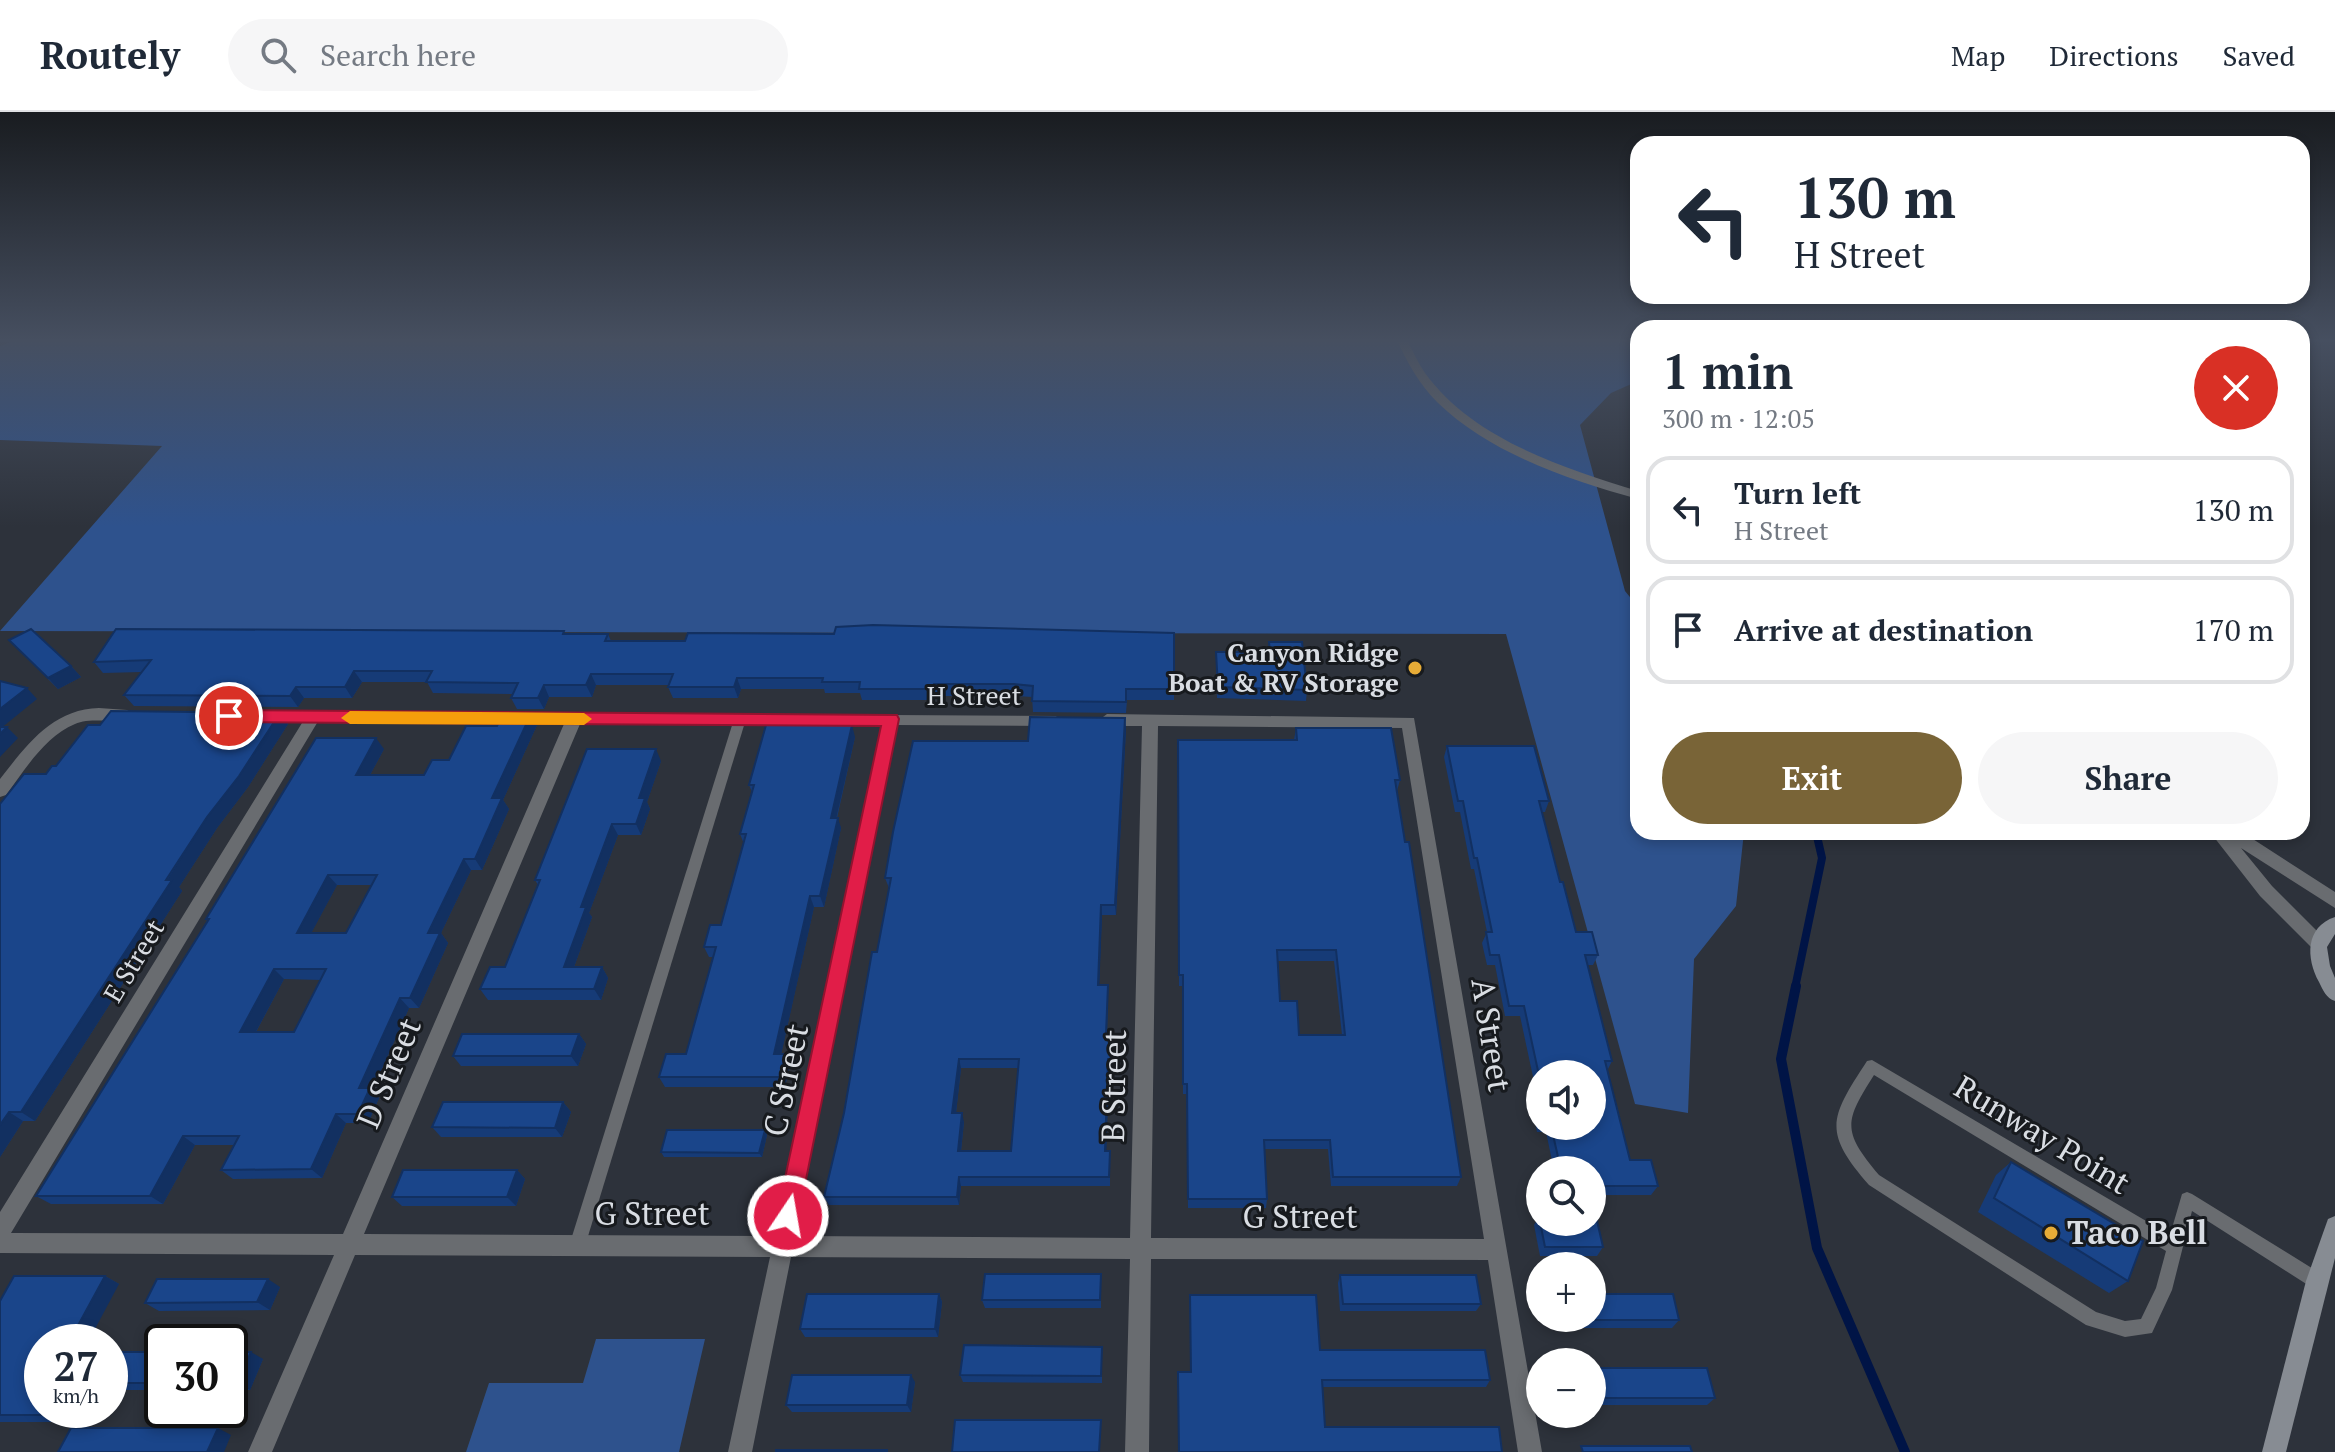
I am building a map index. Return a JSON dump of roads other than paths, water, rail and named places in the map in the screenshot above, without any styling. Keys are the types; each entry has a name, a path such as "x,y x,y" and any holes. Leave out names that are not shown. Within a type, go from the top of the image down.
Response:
{"main road":[{"path":"2335,924 2322,934 2318,943 2320,967 2335,993"},
{"path":"2275,1452 2317,1281 2335,1226"}],"street":[{"path":"1448,403 1500,442 1558,470 1630,492"},
{"path":"0,791 58,720 89,714 149,715"},
{"name":"H Street","path":"254,717 1409,722"},
{"name":"E Street","path":"0,1231 313,717"},
{"name":"D Street","path":"260,1452 574,719"},
{"name":"C Street","path":"740,1452 891,719"},
{"name":"B Street","path":"1137,1452 1150,721"},
{"name":"A Street","path":"1409,722 1530,1452"},
{"path":"2225,840 2266,891 2318,943"},
{"path":"2241,840 2335,901"},
{"name":"G Street","path":"0,1243 1496,1250"}],"lane":[{"path":"577,1246 740,719"},
{"name":"Runway Point","path":"1872,1066 2175,1247 2164,1290 2146,1327 2125,1329 2092,1319 1874,1180 1850,1154 1841,1128 1847,1105 1872,1066"},
{"path":"2175,1247 2187,1199 2317,1281"}],"waterway":[{"path":"1795,988 1822,858 1818,840"},
{"path":"1796,986 1781,1059 1817,1248 1905,1452"}],"place":[{"name":"Canyon Ridge Boat & RV Storage","path":"1415,668"},
{"name":"Taco Bell","path":"2051,1233"}]}
